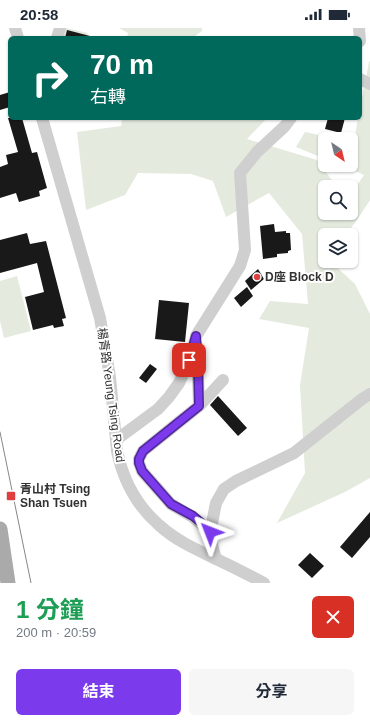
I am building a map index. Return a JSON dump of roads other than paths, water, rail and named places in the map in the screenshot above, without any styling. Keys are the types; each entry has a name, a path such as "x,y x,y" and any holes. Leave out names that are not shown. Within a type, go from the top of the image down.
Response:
{"main road":[{"path":"0,529 7,583"},
{"path":"0,560 7,583"}],"street":[{"name":"楊青路 Yeung Tsing Road","path":"43,120 100,318 110,377 118,457 123,473 144,510 158,525 186,544 216,559 250,580 264,583"},
{"path":"116,440 153,412 169,396 179,383 192,353 196,336 240,266 245,250 240,174 257,152 289,120"},
{"path":"196,336 199,406"},
{"path":"210,532 193,516 171,504 142,471 139,463 140,455 143,451 199,406 223,380"},
{"path":"216,559 210,532 216,504 227,486 294,454 370,394"}],"tram line":[{"path":"0,432 31,583"}],"place":[{"name":"D座 Block D","path":"257,277"},
{"name":"青山村 Tsing Shan Tsuen","path":"11,496"}]}
